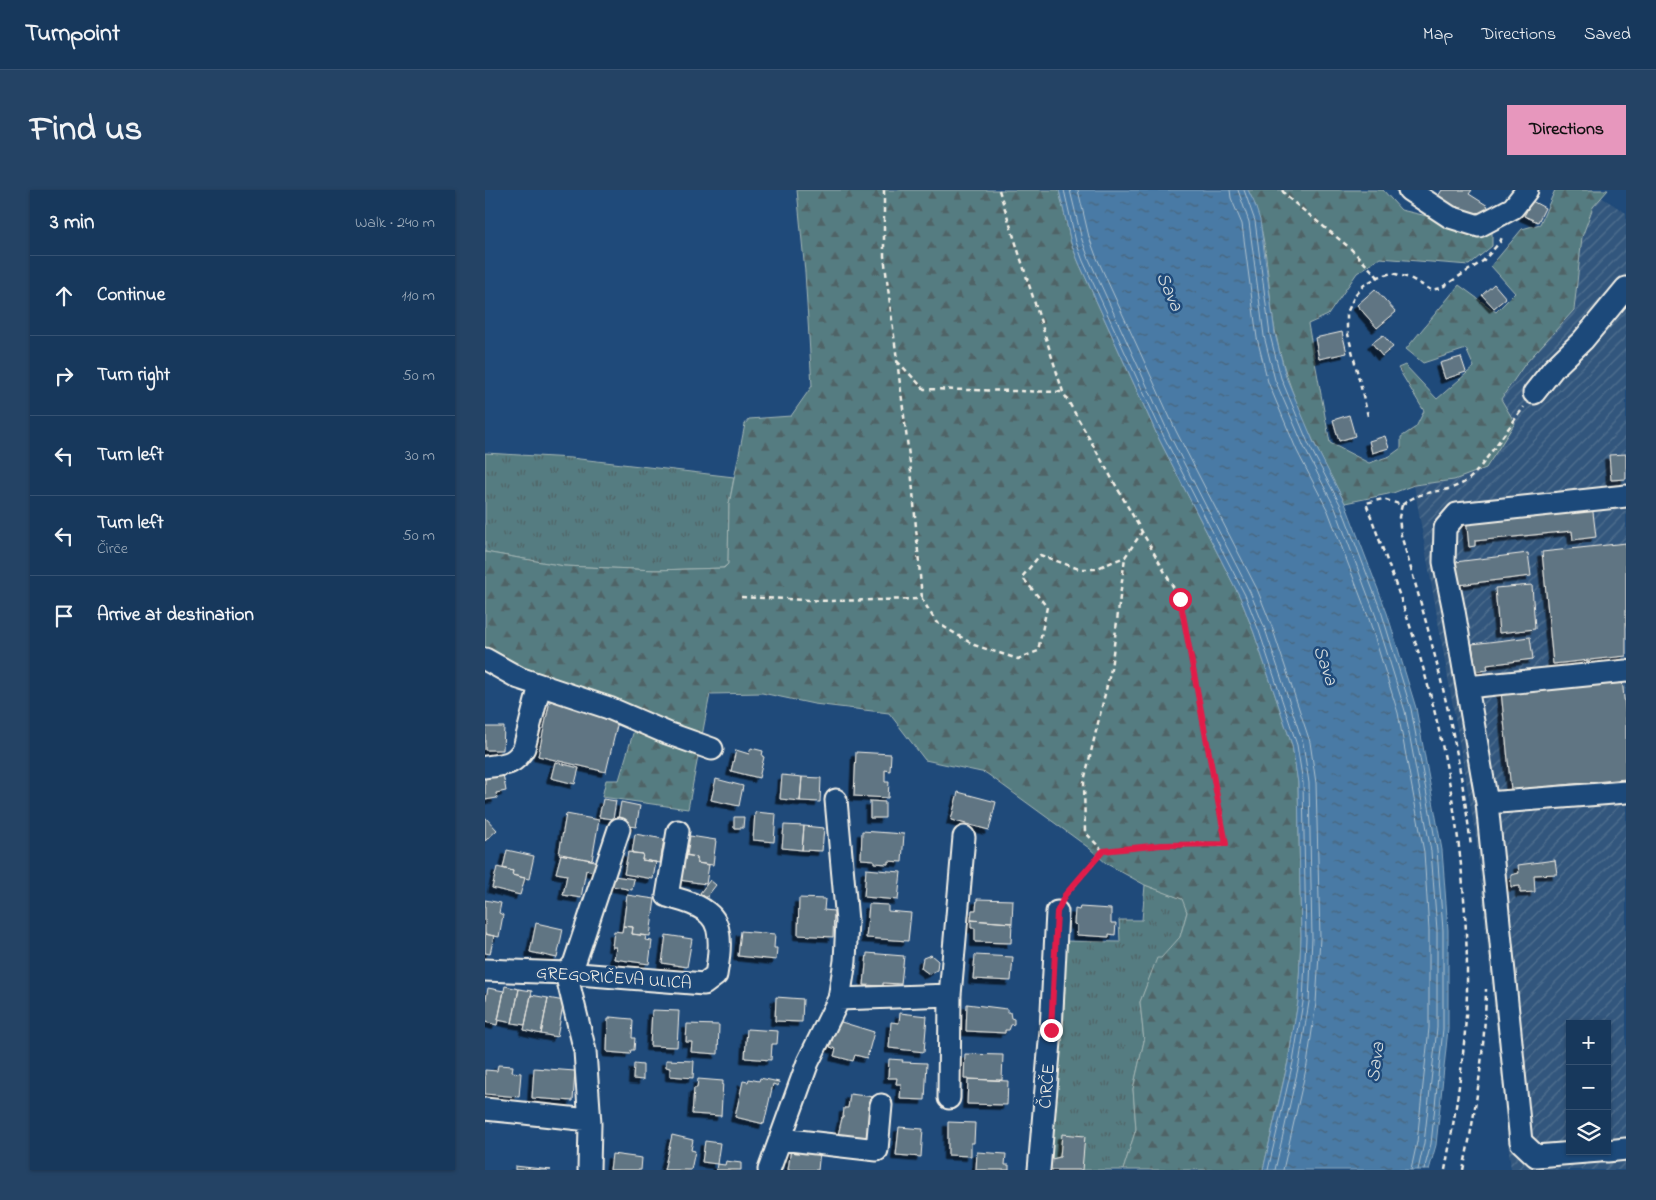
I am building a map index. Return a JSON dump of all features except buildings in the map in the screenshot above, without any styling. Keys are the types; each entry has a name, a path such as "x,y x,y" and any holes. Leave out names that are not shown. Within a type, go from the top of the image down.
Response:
{"street":[{"path":"1409,190 1450,217 1479,226 1513,208 1521,192"},
{"path":"1534,393 1553,369 1583,340 1626,288"},
{"path":"1566,1154 1536,1156 1521,1142 1487,803 1444,562 1445,528 1457,514 1626,496"},
{"path":"485,659 519,678 609,708 667,733 712,749"},
{"path":"1467,686 1626,671"},
{"path":"485,766 513,762 519,756 524,748 540,685"},
{"path":"1487,803 1626,792"},
{"path":"769,1170 808,1062 839,999 845,961 847,921 836,800"},
{"path":"589,1170 589,1120 585,1051 565,973 574,964 619,829"},
{"name":"GREGORIČEVA ULICA","path":"485,970 565,973 704,984 716,975 718,930 711,915 694,905 667,896 677,831"},
{"path":"949,1098 950,995 964,837"},
{"name":"ČIRČE","path":"1039,1170 1051,1030 1057,912"},
{"path":"839,999 950,995"},
{"path":"781,1139 877,1150 881,1105"},
{"path":"485,1108 589,1120"},
{"path":"1611,1151 1626,1149"}],"path":[{"path":"884,190 885,256 912,480 922,599 936,622 974,645 1018,659 1038,651 1047,607 1022,577 1040,554 1079,569 1095,569 1125,557"},
{"path":"999,190 1063,392 1180,599 1226,844 1161,845 1103,851 1065,895 1057,912"},
{"path":"1282,190 1350,248 1378,277"},
{"path":"1368,416 1347,330 1347,313 1355,295 1364,285 1378,277 1392,273 1410,278 1431,290 1441,288 1483,260 1500,242 1503,234"},
{"path":"897,361 924,389 1063,392"},
{"path":"1472,850 1465,792 1445,693 1401,536 1399,517 1402,505 1411,498 1423,493 1458,486 1469,479 1478,470 1534,393"},
{"path":"1402,505 1383,499 1365,503 1422,664 1443,749 1460,848 1467,991 1461,1068 1445,1170"},
{"path":"1103,851 1085,832 1084,781 1111,670 1125,557 1142,532"},
{"path":"741,596 830,601 922,599"},
{"path":"1463,1170 1480,1066 1486,991 1485,982"}],"shaded area":[{"path":"1601,197 1626,213 1626,1170 1511,1170 1476,837 1414,485 1454,480 1486,468 1498,448 1501,400 1525,364 1574,310 1582,237 1593,207"}],"green space":[{"path":"797,190 1059,190 1071,243 1079,263 1159,439 1240,597 1292,745 1298,783 1301,938 1298,1002 1288,1061 1263,1170 1123,1170 1136,1129 1133,1089 1144,1041 1140,1002 1157,958 1161,958 1180,937 1187,912 1182,899 1145,885 1107,864 1089,848 986,773 925,760 889,713 814,704 762,693 710,694 688,809 602,797 606,780 619,780 640,710 536,676 485,653 485,552 564,566 656,570 724,568 728,564 729,504 745,424 749,419 791,416 812,386 805,272"},
{"path":"1248,190 1383,190 1401,210 1492,231 1492,246 1469,265 1380,258 1357,273 1328,315 1308,324 1330,443 1369,463 1390,456 1401,448 1401,437 1416,427 1424,411 1398,368 1405,365 1437,399 1474,367 1466,349 1423,363 1406,349 1459,285 1496,312 1515,293 1491,266 1522,229 1540,224 1555,190 1608,190 1593,207 1582,237 1574,310 1525,364 1501,399 1515,423 1486,468 1454,480 1414,485 1393,493 1345,503 1305,422 1281,357 1273,317 1264,243 1255,207"},
{"path":"485,453 571,458 734,477 729,504 728,564 723,568 656,570 564,566 485,552"},
{"path":"1145,885 1183,899 1187,912 1180,937 1152,972 1140,1002 1144,1041 1133,1089 1136,1129 1123,1170 1043,1170 1062,941 1120,942 1119,920 1142,920"}],"water":[{"name":"Sava","path":"1059,190 1248,190 1254,202 1260,220 1275,334 1286,377 1314,443 1345,503 1387,613 1416,708 1442,850 1448,930 1448,1029 1436,1145 1429,1170 1263,1170 1288,1062 1298,1002 1301,938 1298,783 1292,745 1240,597 1159,439 1079,263 1071,243"}],"route":[{"path":"1051,1030 1057,912 1065,895 1103,851 1161,845 1226,844 1180,599"}]}
